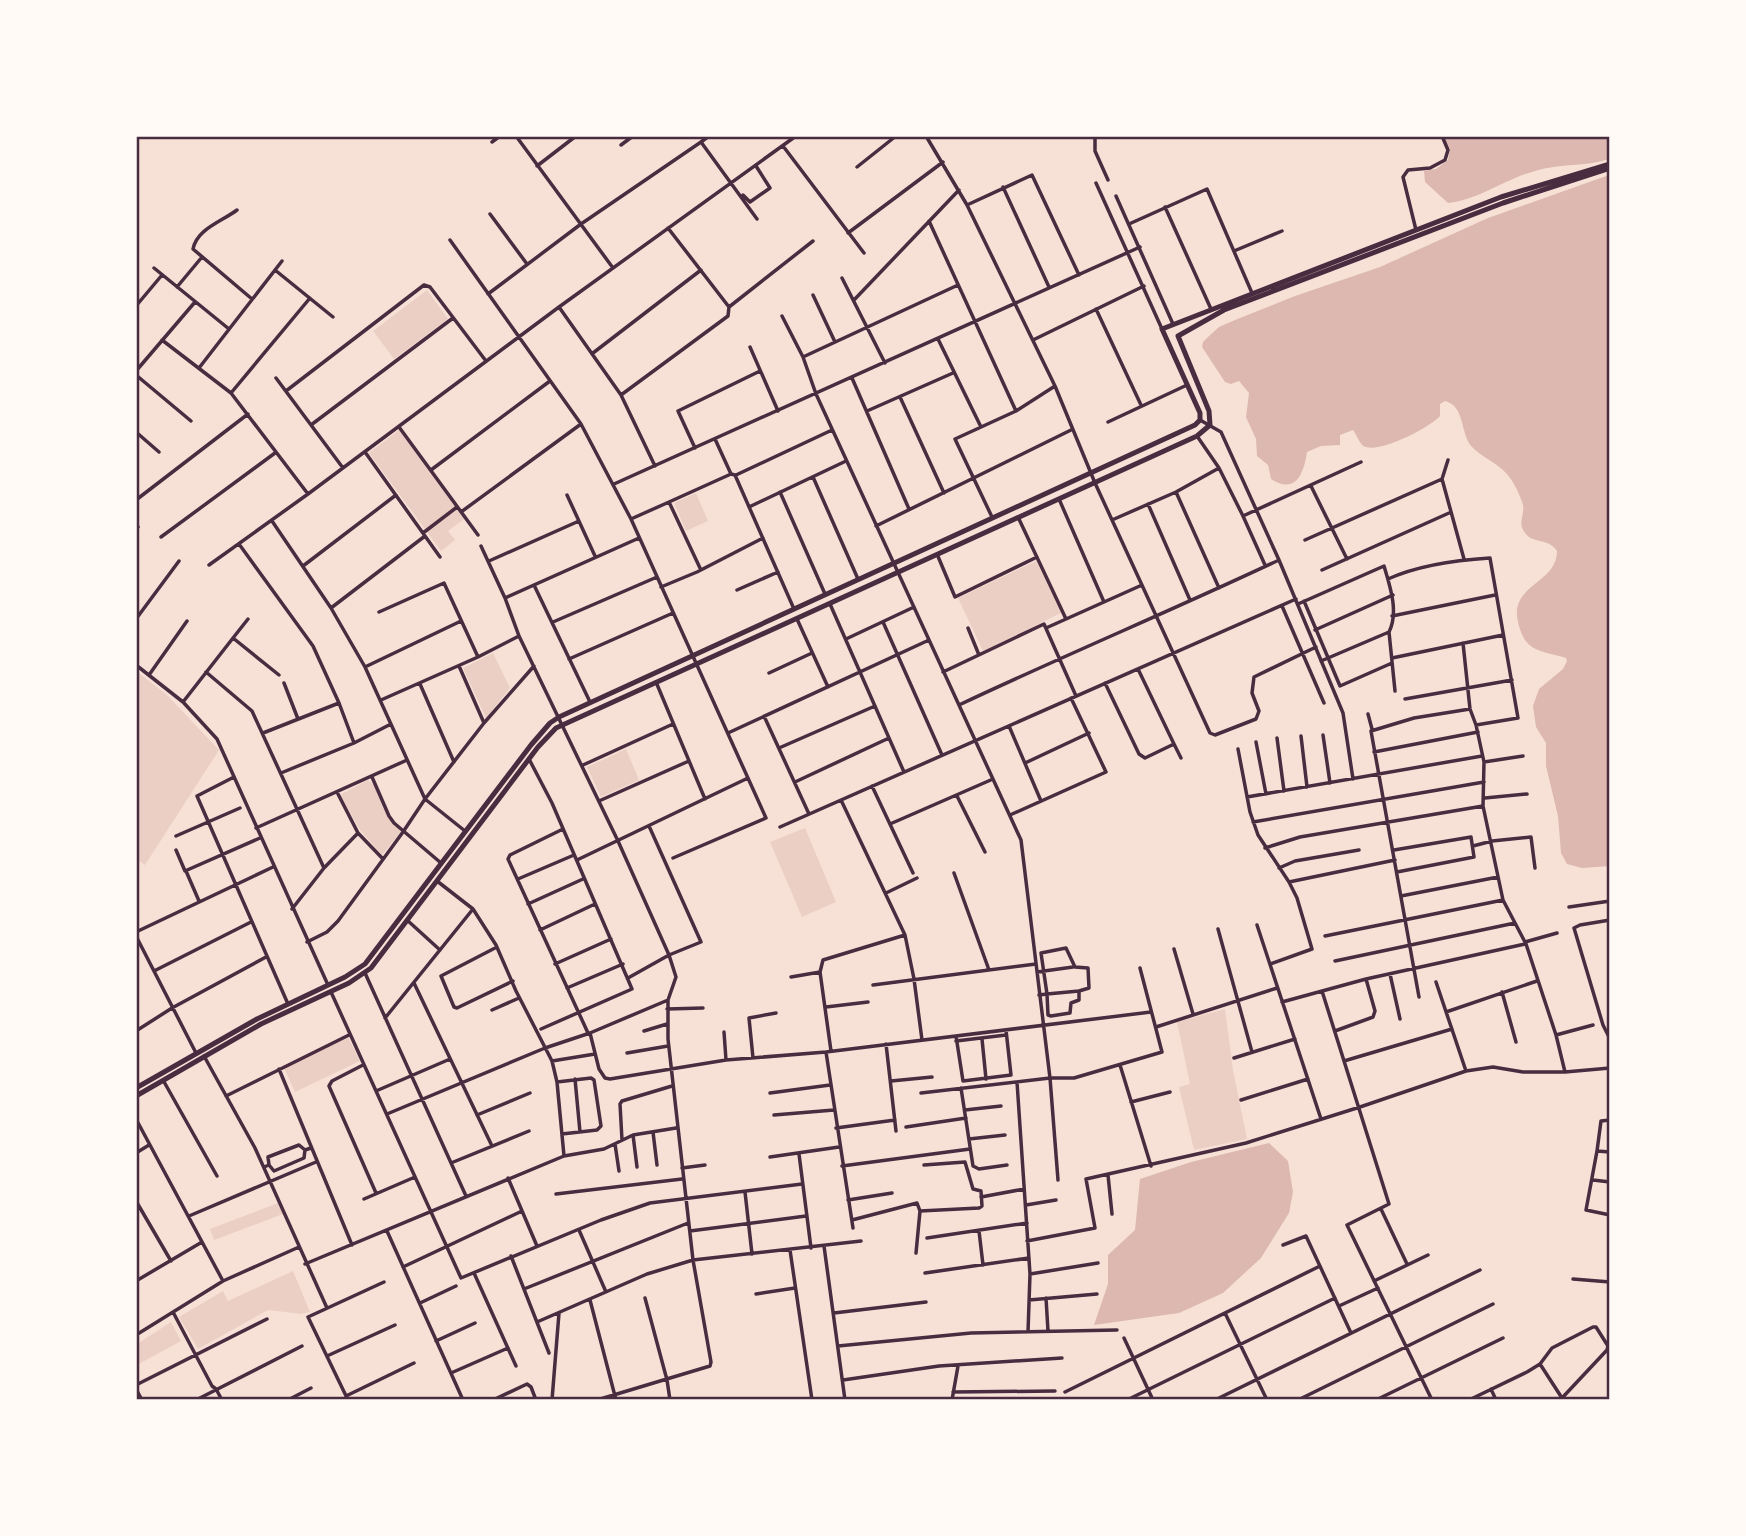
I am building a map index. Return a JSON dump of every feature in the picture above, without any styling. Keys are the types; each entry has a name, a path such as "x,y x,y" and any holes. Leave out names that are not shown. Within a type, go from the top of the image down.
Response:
{"main road":[{"path":"136,1096 365,964 531,745 550,723 559,717 1195,425 1200,420 1162,328 1501,197 1609,166"},
{"path":"1167,340 1224,310 1503,203 1609,166"},
{"path":"136,1088 288,1004 365,973 529,759 551,732 562,724 1197,436 1210,425 1209,411 1173,324"}],"street":[{"path":"492,142 500,136"},
{"path":"516,136 613,268"},
{"path":"537,166 576,136"},
{"path":"621,145 633,136"},
{"path":"488,294 581,224 709,136"},
{"path":"209,565 796,136"},
{"path":"857,167 897,136"},
{"path":"926,136 959,189 1016,304 1055,386 1090,473 1210,733 1215,735 1256,719 1259,711 1252,693 1255,675 1316,647"},
{"path":"1095,136 1095,151 1108,180"},
{"path":"1416,230 1403,177 1408,170 1430,168 1445,160 1448,150 1442,136"},
{"path":"701,142 748,202 771,188 756,165"},
{"path":"783,146 864,253"},
{"path":"848,233 943,162"},
{"path":"967,205 1033,176 1079,275"},
{"path":"732,182 758,219"},
{"path":"1097,183 1162,328"},
{"path":"1003,187 1049,288"},
{"path":"853,300 959,189"},
{"path":"1129,224 1207,189 1252,293"},
{"path":"1116,196 1173,324"},
{"path":"1165,207 1211,309"},
{"path":"237,210 202,232 195,240 193,249 252,299"},
{"path":"490,214 527,264"},
{"path":"929,221 1016,411"},
{"path":"621,395 728,316 729,307 668,228"},
{"path":"1234,251 1282,231"},
{"path":"450,240 582,424 631,519 766,818 673,858"},
{"path":"729,307 813,241"},
{"path":"614,484 1140,247"},
{"path":"177,287 202,257"},
{"path":"199,368 282,261"},
{"path":"154,268 229,329"},
{"path":"275,270 333,317"},
{"path":"593,353 701,270"},
{"path":"136,306 163,275"},
{"path":"842,278 885,363"},
{"path":"285,391 424,285 430,287 486,361"},
{"path":"803,357 958,285"},
{"path":"1032,340 1144,286"},
{"path":"813,295 835,342"},
{"path":"231,393 310,298"},
{"path":"191,421 136,373 195,302"},
{"path":"559,307 621,395 655,466"},
{"path":"1096,309 1141,405"},
{"path":"782,316 1021,840 1050,1078 1058,1180"},
{"path":"311,425 453,318"},
{"path":"938,339 981,427"},
{"path":"162,340 231,393 307,495"},
{"path":"750,347 778,411"},
{"path":"695,448 678,411 760,370"},
{"path":"867,411 953,373"},
{"path":"276,378 343,468"},
{"path":"852,378 909,509"},
{"path":"431,470 550,381"},
{"path":"1108,422 1187,385"},
{"path":"992,517 955,439 1016,411 1055,386"},
{"path":"900,397 944,493"},
{"path":"136,500 248,414"},
{"path":"1200,420 1221,432 1279,559 1343,713 1353,779"},
{"path":"461,512 582,424"},
{"path":"399,426 478,535"},
{"path":"631,519 832,429"},
{"path":"876,526 1072,430"},
{"path":"136,432 159,452"},
{"path":"1197,436 1219,468 1265,566"},
{"path":"715,439 749,507 794,609"},
{"path":"161,537 276,452"},
{"path":"365,452 440,557"},
{"path":"1448,460 1442,479 1464,559"},
{"path":"749,507 846,461"},
{"path":"1243,516 1361,462"},
{"path":"1112,520 1176,492 1219,468"},
{"path":"813,477 858,579"},
{"path":"1305,540 1442,479"},
{"path":"1311,486 1347,559"},
{"path":"780,492 825,594"},
{"path":"1176,492 1219,588"},
{"path":"303,566 396,495"},
{"path":"567,495 595,556"},
{"path":"1059,499 1104,602"},
{"path":"669,502 700,568"},
{"path":"1148,504 1190,600"},
{"path":"331,608 457,507"},
{"path":"1322,570 1450,513"},
{"path":"1018,517 1066,619"},
{"path":"272,521 331,608 365,667 425,799 465,831"},
{"path":"489,561 579,521"},
{"path":"505,598 639,538"},
{"path":"661,587 762,538"},
{"path":"239,544 313,646 354,743"},
{"path":"481,547 519,636 618,841 669,955 676,977 668,1000 668,1046 693,1260 712,1362 710,1366 615,1398 597,1399"},
{"path":"937,554 955,597 1037,557"},
{"path":"1388,579 1464,559 1490,558 1518,718 1476,725"},
{"path":"959,705 1059,657 1279,559"},
{"path":"136,619 179,561"},
{"path":"780,827 1282,606 1304,601 1384,566 1393,596 1390,632 1395,691"},
{"path":"737,590 778,572"},
{"path":"552,622 657,577"},
{"path":"379,612 444,583 478,657"},
{"path":"534,585 590,702"},
{"path":"1046,628 1142,585"},
{"path":"1392,615 1495,595"},
{"path":"1315,630 1393,596"},
{"path":"1304,601 1340,686 1392,660 1503,635"},
{"path":"830,602 904,772"},
{"path":"1282,606 1324,703"},
{"path":"846,639 914,607"},
{"path":"569,659 673,613"},
{"path":"183,702 248,619"},
{"path":"797,619 828,687"},
{"path":"149,675 187,621"},
{"path":"365,667 461,621"},
{"path":"883,622 942,755"},
{"path":"943,672 1044,624 1046,628 1106,772 1010,815"},
{"path":"968,628 979,655"},
{"path":"1321,661 1390,632"},
{"path":"381,701 519,636"},
{"path":"233,638 279,675"},
{"path":"728,733 929,639"},
{"path":"1462,643 1470,709 1475,719 1484,762 1483,806 1503,900 1525,943 1556,1035 1565,1072"},
{"path":"769,673 812,653"},
{"path":"136,666 183,702 217,739 461,1278 601,1220 650,1203 802,1184"},
{"path":"459,666 484,723"},
{"path":"307,942 327,932 338,921 425,799 484,723 534,666"},
{"path":"1138,669 1181,758"},
{"path":"206,672 252,711 324,868"},
{"path":"1405,699 1512,680"},
{"path":"656,682 705,799"},
{"path":"284,683 298,719"},
{"path":"419,683 454,762"},
{"path":"1105,684 1142,758 1174,744"},
{"path":"263,733 339,703"},
{"path":"779,748 875,706"},
{"path":"1372,729 1414,718 1470,709"},
{"path":"1368,714 1419,997"},
{"path":"764,716 809,814"},
{"path":"281,773 354,743 391,724"},
{"path":"582,765 673,724"},
{"path":"1009,726 1041,801"},
{"path":"1374,752 1478,732"},
{"path":"1025,763 1089,733"},
{"path":"1323,735 1330,783"},
{"path":"1300,736 1307,787"},
{"path":"795,782 890,738"},
{"path":"1277,738 1284,791"},
{"path":"1256,741 1266,794"},
{"path":"1238,749 1254,822 1265,848 1297,898 1312,949 1270,964"},
{"path":"1247,797 1482,756"},
{"path":"1484,762 1523,756"},
{"path":"529,759 632,989 541,1029"},
{"path":"256,828 338,794 407,761"},
{"path":"599,801 689,761"},
{"path":"234,777 197,796 288,1004"},
{"path":"372,777 389,816 441,863"},
{"path":"576,860 748,778"},
{"path":"890,824 993,779"},
{"path":"1254,822 1484,782"},
{"path":"872,786 913,873"},
{"path":"338,794 358,832 383,859"},
{"path":"1485,798 1527,794"},
{"path":"957,796 985,852"},
{"path":"841,800 905,935 922,1040"},
{"path":"1265,848 1300,837 1483,806"},
{"path":"176,836 240,808"},
{"path":"628,978 669,955 701,942 649,826"},
{"path":"562,829 510,855 508,859 589,1033 602,1076 610,1079 726,1060 956,1038 1151,1012"},
{"path":"292,909 324,868 358,832"},
{"path":"1393,850 1471,837 1473,846 1474,857 1397,873"},
{"path":"1473,846 1531,837 1535,868"},
{"path":"186,871 260,838"},
{"path":"176,850 199,901"},
{"path":"1279,868 1295,861 1359,850"},
{"path":"517,879 574,855"},
{"path":"1289,882 1395,860"},
{"path":"197,1053 136,934 273,867"},
{"path":"954,873 989,970"},
{"path":"1401,896 1499,877"},
{"path":"886,893 917,878"},
{"path":"528,904 583,879"},
{"path":"437,881 472,909 485,925 552,1061 557,1082 564,1156"},
{"path":"1325,936 1503,900"},
{"path":"1569,907 1609,901"},
{"path":"540,930 595,904"},
{"path":"385,1018 472,909"},
{"path":"407,920 440,950"},
{"path":"1609,920 1574,928 1609,1039"},
{"path":"154,971 251,922"},
{"path":"1335,961 1515,923"},
{"path":"1257,925 1321,1119"},
{"path":"1218,929 1252,1052"},
{"path":"1282,1002 1557,933"},
{"path":"853,1228 830,1085 826,1007 820,965 826,958 905,935"},
{"path":"555,964 611,939"},
{"path":"497,947 441,976 453,1007 457,1008 513,981"},
{"path":"1074,967 1067,948 1042,952 1048,1015 1070,1013 1071,1003 1079,1000 1079,991"},
{"path":"1174,949 1193,1014"},
{"path":"136,1031 172,1008 267,957"},
{"path":"567,988 623,964"},
{"path":"873,985 1036,964"},
{"path":"1037,972 1088,968 1089,988 1039,995"},
{"path":"921,1093 1050,1078 1074,1078 1162,1052 1140,968"},
{"path":"791,977 820,972"},
{"path":"365,973 466,1196"},
{"path":"1390,974 1400,1018"},
{"path":"1335,1031 1370,1020 1374,1015 1366,979"},
{"path":"1446,1012 1538,981"},
{"path":"1436,982 1466,1070"},
{"path":"414,983 492,1146"},
{"path":"1156,1027 1278,988"},
{"path":"1322,991 1389,1204 1347,1225 1432,1399"},
{"path":"1502,992 1516,1042"},
{"path":"492,1010 519,998"},
{"path":"387,1114 668,1000"},
{"path":"826,1007 868,1002"},
{"path":"667,1009 703,1008"},
{"path":"753,1058 749,1018 776,1013"},
{"path":"644,1031 667,1024"},
{"path":"1556,1035 1593,1025"},
{"path":"1344,1061 1452,1029"},
{"path":"724,1032 726,1060"},
{"path":"956,1038 961,1081 986,1079 1009,1076 1012,1073 1006,1032"},
{"path":"226,1096 349,1035"},
{"path":"982,1035 986,1079"},
{"path":"1234,1058 1295,1039"},
{"path":"887,1044 896,1131"},
{"path":"627,1053 668,1046"},
{"path":"552,1061 595,1054"},
{"path":"204,1056 266,1166 305,1264 327,1308"},
{"path":"376,1091 450,1059"},
{"path":"363,1065 332,1081 329,1086 376,1193"},
{"path":"1120,1065 1151,1166"},
{"path":"1027,1241 1094,1228 1086,1179 1246,1143 1466,1070 1493,1067 1523,1072 1565,1072 1609,1068"},
{"path":"279,1069 352,1245"},
{"path":"891,1081 932,1077"},
{"path":"557,1082 591,1078 597,1085 601,1126 597,1130 562,1134"},
{"path":"575,1079 580,1132"},
{"path":"1241,1100 1308,1079"},
{"path":"163,1080 217,1176"},
{"path":"1017,1082 1030,1274 1028,1332"},
{"path":"770,1093 830,1085"},
{"path":"622,1140 622,1101 672,1087"},
{"path":"961,1088 975,1169 1007,1165"},
{"path":"1131,1102 1170,1092"},
{"path":"477,1115 530,1093"},
{"path":"965,1110 1001,1106"},
{"path":"774,1115 834,1110"},
{"path":"906,1127 966,1118"},
{"path":"136,1119 223,1281"},
{"path":"836,1128 895,1120"},
{"path":"1609,1120 1601,1121 1587,1212 1609,1215"},
{"path":"305,1264 564,1156 596,1152 633,1135 676,1128"},
{"path":"451,1163 529,1130"},
{"path":"653,1131 657,1165"},
{"path":"633,1135 637,1167"},
{"path":"969,1139 1005,1135"},
{"path":"136,1153 150,1144"},
{"path":"615,1144 619,1171"},
{"path":"266,1166 268,1157 299,1145 305,1150"},
{"path":"770,1157 839,1147"},
{"path":"305,1150 311,1148"},
{"path":"842,1166 970,1149"},
{"path":"266,1166 274,1171 304,1158 305,1150"},
{"path":"1597,1151 1609,1152"},
{"path":"799,1154 811,1248"},
{"path":"189,1216 316,1162"},
{"path":"920,1211 982,1206 981,1191 972,1188 965,1162 925,1165"},
{"path":"682,1168 705,1165"},
{"path":"1108,1175 1112,1214"},
{"path":"364,1199 415,1177"},
{"path":"508,1178 537,1246"},
{"path":"556,1194 683,1178"},
{"path":"1592,1180 1609,1182"},
{"path":"981,1197 1024,1189"},
{"path":"745,1192 752,1254"},
{"path":"848,1200 892,1194"},
{"path":"136,1200 171,1261"},
{"path":"1026,1205 1056,1200"},
{"path":"852,1220 917,1203 920,1211 916,1253"},
{"path":"1380,1208 1407,1264"},
{"path":"403,1267 522,1211"},
{"path":"690,1231 806,1216"},
{"path":"524,1289 688,1223"},
{"path":"927,1238 1027,1223"},
{"path":"579,1230 606,1292"},
{"path":"387,1231 463,1399"},
{"path":"979,1231 983,1265"},
{"path":"1283,1245 1306,1237 1351,1333"},
{"path":"537,1322 647,1274 693,1260 861,1241"},
{"path":"136,1281 202,1242"},
{"path":"824,1246 845,1399"},
{"path":"136,1335 223,1281 299,1247"},
{"path":"790,1250 812,1399"},
{"path":"1374,1281 1427,1255"},
{"path":"511,1256 549,1353"},
{"path":"925,1273 1028,1258"},
{"path":"1030,1274 1098,1263"},
{"path":"1065,1392 1320,1266"},
{"path":"1215,1399 1480,1270"},
{"path":"474,1273 516,1366"},
{"path":"1573,1279 1609,1282"},
{"path":"384,1282 309,1317 347,1398 414,1363"},
{"path":"419,1303 456,1286"},
{"path":"756,1294 796,1287"},
{"path":"1339,1306 1378,1287"},
{"path":"1029,1300 1097,1294"},
{"path":"645,1298 670,1399"},
{"path":"1046,1298 1048,1331"},
{"path":"1127,1399 1335,1298"},
{"path":"590,1299 615,1398"},
{"path":"834,1312 926,1303"},
{"path":"1298,1399 1493,1304"},
{"path":"173,1312 212,1386 222,1399"},
{"path":"552,1399 559,1312"},
{"path":"1225,1312 1267,1399"},
{"path":"142,1399 136,1387 267,1320"},
{"path":"436,1341 475,1323"},
{"path":"327,1356 395,1325"},
{"path":"1469,1399 1541,1364 1552,1348 1593,1326 1608,1349 1562,1398 1541,1364"},
{"path":"838,1346 971,1333 1117,1329"},
{"path":"1124,1338 1153,1399"},
{"path":"1376,1399 1503,1338"},
{"path":"196,1399 302,1346"},
{"path":"451,1373 508,1348"},
{"path":"843,1380 939,1366 1062,1359"},
{"path":"952,1399 958,1366"},
{"path":"493,1399 527,1384 536,1399"},
{"path":"288,1399 311,1388"},
{"path":"1491,1389 1496,1399"},
{"path":"953,1392 1055,1391"}],"shaded area":[{"path":"1444,137 1609,137 1609,159 1535,171 1481,194 1448,203 1425,182 1424,171 1436,169 1448,160 1450,149"},
{"path":"1609,175 1610,866 1582,868 1567,864 1561,853 1558,816 1546,766 1546,743 1536,727 1533,706 1539,689 1563,669 1567,661 1566,658 1529,645 1518,622 1517,609 1520,600 1550,571 1557,551 1550,544 1532,539 1522,529 1523,506 1511,479 1471,446 1456,408 1445,401 1440,404 1440,416 1434,421 1394,443 1366,447 1360,443 1353,430 1340,435 1340,445 1321,446 1307,452 1301,474 1293,483 1280,483 1271,479 1268,465 1257,456 1256,439 1246,417 1249,393 1239,381 1231,384 1225,382 1202,347 1203,342 1219,327 1235,320 1380,267 1488,218"},
{"path":"427,290 448,319 394,359 373,331"},
{"path":"399,430 464,519 448,531 455,540 441,551 369,453"},
{"path":"696,493 708,521 686,531 674,503"},
{"path":"1036,561 1061,613 983,651 958,598"},
{"path":"493,653 510,688 486,718 463,668"},
{"path":"136,671 166,694 219,750 145,865 136,859"},
{"path":"626,749 639,780 601,797 587,767"},
{"path":"368,780 374,785 383,808 401,832 382,855 360,830 340,795"},
{"path":"805,828 836,902 802,917 770,842"},
{"path":"1225,1009 1233,1070 1247,1139 1194,1150 1179,1087 1190,1084 1177,1022"},
{"path":"348,1037 360,1061 295,1092 284,1068"},
{"path":"1269,1143 1288,1161 1293,1192 1289,1213 1261,1258 1223,1293 1179,1313 1094,1325 1108,1284 1108,1255 1135,1230 1140,1179 1191,1162"},
{"path":"278,1203 283,1214 214,1240 210,1229"},
{"path":"293,1271 310,1312 301,1314 268,1310 198,1349 179,1317 223,1291 228,1301"},
{"path":"171,1322 181,1341 137,1365 137,1344"}]}
